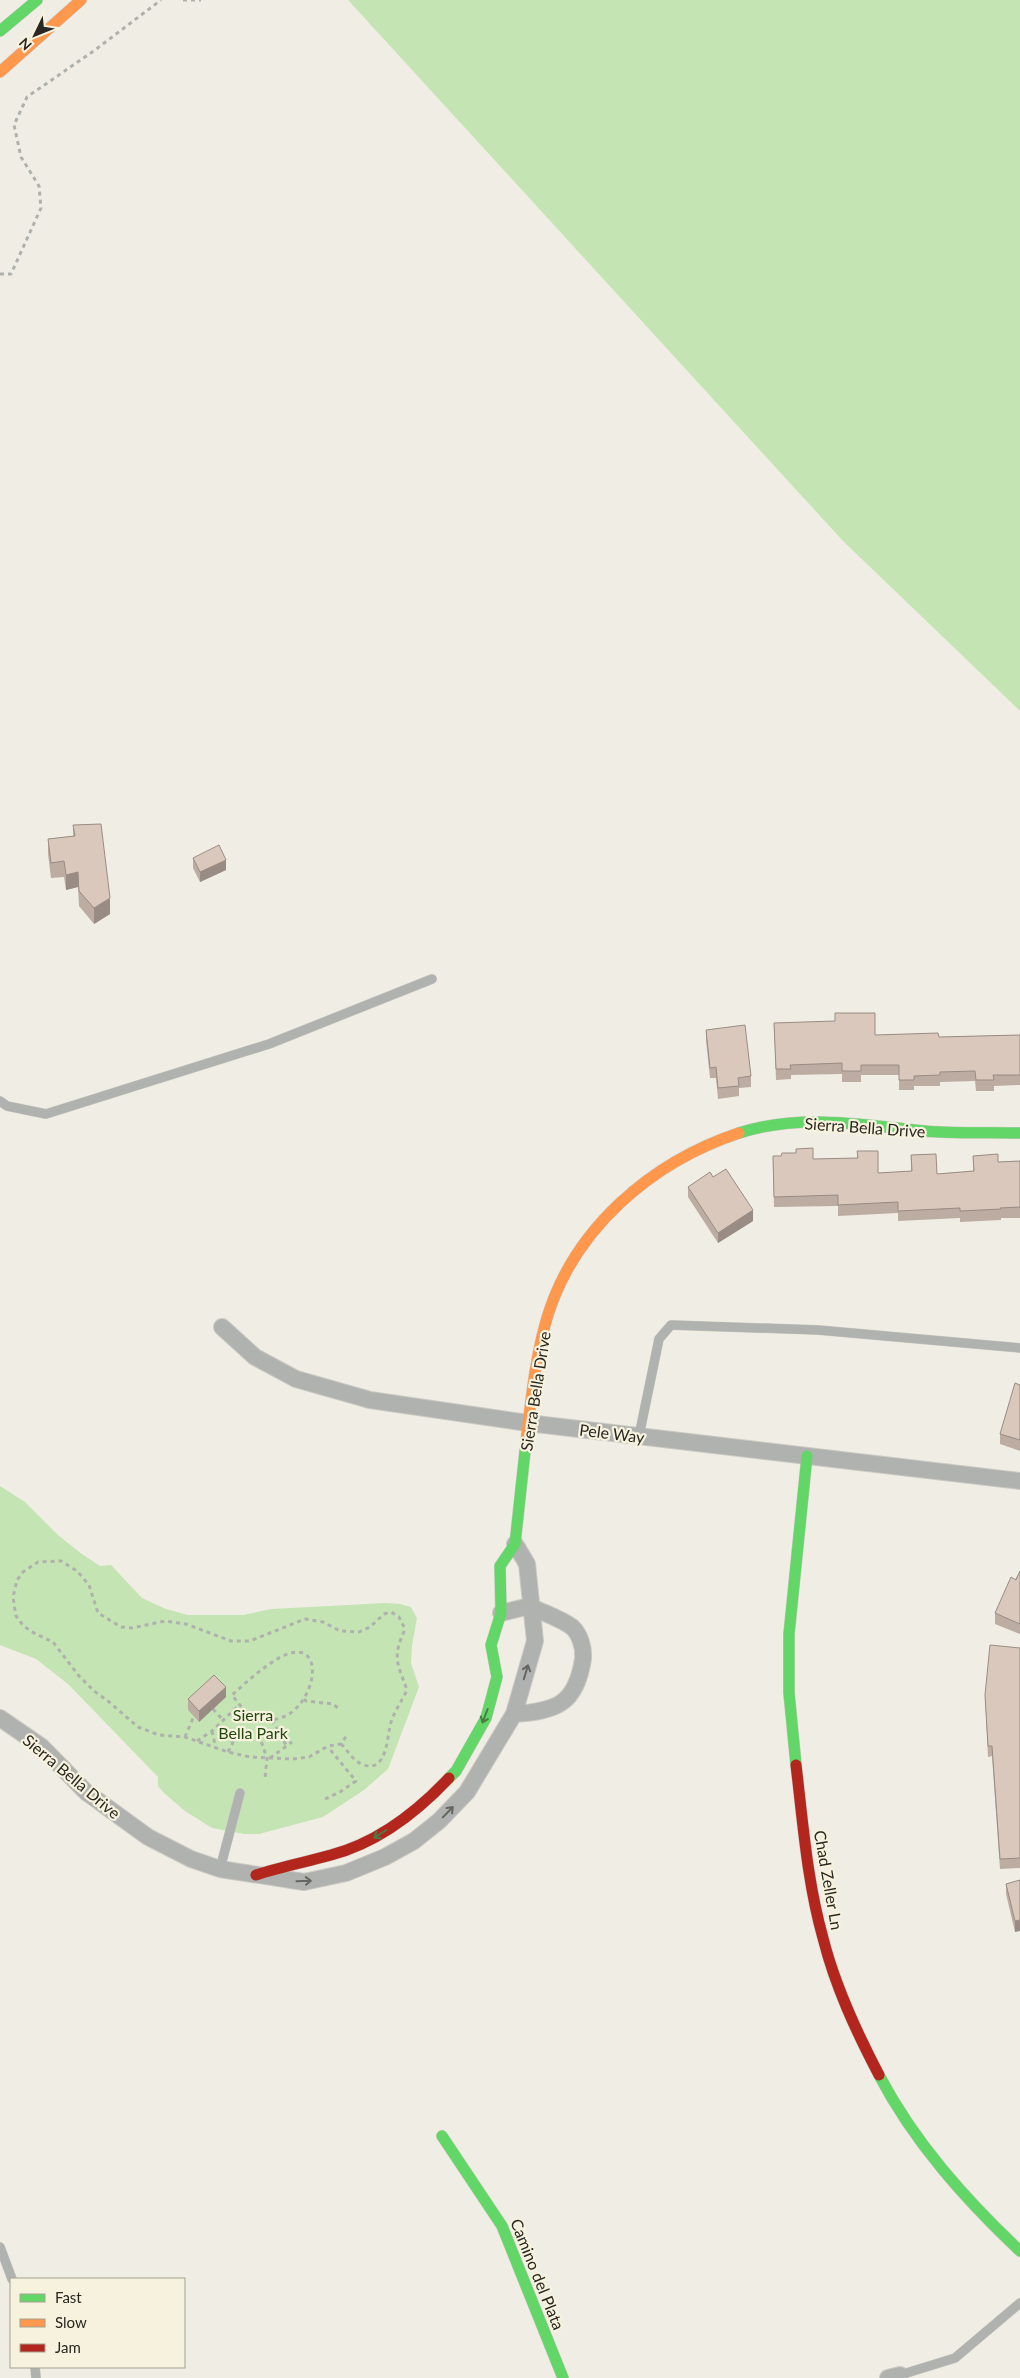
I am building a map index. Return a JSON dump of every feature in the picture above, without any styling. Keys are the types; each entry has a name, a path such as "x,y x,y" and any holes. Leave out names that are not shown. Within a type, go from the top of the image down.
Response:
{"street":[{"path":"0,31 37,0"},
{"path":"0,72 81,0"},
{"name":"Sierra Bella Drive","path":"256,1875 289,1864 332,1855 374,1838 424,1804 456,1771 488,1710 497,1677 491,1645 501,1613 500,1566 515,1544 538,1352 551,1306 571,1263 610,1210 654,1172 701,1146 746,1129 792,1122 853,1123 927,1131 1020,1133"},
{"name":"Pele Way","path":"222,1328 255,1357 296,1379 370,1400 528,1423 807,1456 939,1474 1020,1481"},
{"name":"Chad Zeller Ln","path":"807,1456 791,1606 789,1693 811,1887 826,1951 851,2018 870,2057 891,2096 920,2142 983,2216 1020,2251"},
{"name":"Sierra Bella Drive","path":"0,1718 42,1747 86,1792 148,1837 191,1859 220,1869 304,1882 346,1873 385,1857 414,1840 439,1821 468,1792 514,1714 535,1641 527,1564 515,1544"},
{"path":"501,1613 530,1606 573,1628 584,1648 576,1689 564,1701 541,1712 514,1714"},
{"name":"Camino del Plata","path":"442,2136 502,2226 562,2378"}],"lane":[{"path":"0,1101 7,1106 46,1114 269,1044 432,979"},
{"path":"639,1436 659,1339 671,1325 818,1330 1020,1348"},
{"path":"220,1869 240,1793"},
{"path":"0,2247 12,2278"},
{"path":"894,2376 955,2358 1020,2303"}],"path":[{"path":"0,274 11,274 41,208 38,186 21,157 14,125 27,97 95,50 161,0"},
{"path":"183,0 201,0"},
{"path":"341,1744 348,1750 351,1758 364,1766 370,1766 379,1761 385,1753 390,1723 406,1690 396,1663 396,1653 405,1628 399,1617 390,1612 384,1614 370,1627 359,1632 349,1633 340,1631 323,1622 306,1619 250,1641 231,1641 186,1624 165,1622 132,1628 114,1623 98,1613 89,1584 69,1565 61,1562 38,1562 22,1572 17,1580 13,1597 16,1616 22,1624 54,1642 79,1676 94,1691 116,1706 138,1727 159,1735 185,1737 228,1752 250,1757 292,1759 309,1757 328,1746 341,1744 347,1735"},
{"path":"226,1693 232,1695 247,1714 260,1721 285,1716 304,1698 312,1684 312,1663 305,1655 297,1652 279,1658 232,1695"},
{"path":"304,1698 306,1701 333,1704 338,1708"},
{"path":"197,1742 212,1731 239,1705"},
{"path":"213,1709 223,1720"},
{"path":"228,1752 247,1714"},
{"path":"185,1737 194,1716"},
{"path":"272,1720 286,1745"},
{"path":"260,1721 258,1732 269,1758 265,1778"},
{"path":"212,1731 216,1748"},
{"path":"269,1758 292,1742"},
{"path":"325,1799 356,1781 328,1746"}],"green space":[{"path":"348,0 1020,0 1020,711 843,541"},
{"name":"Sierra Bella Park","path":"0,1486 25,1502 59,1536 82,1554 100,1566 111,1565 142,1598 166,1609 188,1615 243,1615 271,1609 385,1603 411,1607 417,1618 411,1663 419,1687 388,1769 364,1790 323,1817 259,1834 244,1834 212,1828 185,1811 165,1794 158,1786 158,1777 68,1684 36,1659 0,1645"}],"building":[{"path":"101,824 110,898 94,908 79,891 78,872 66,875 64,861 51,863 48,839 75,836 73,825"},
{"path":"219,845 226,860 200,872 193,858"},
{"path":"835,1013 875,1013 875,1035 938,1033 939,1037 1020,1035 1020,1075 993,1075 994,1080 976,1080 975,1071 940,1072 940,1075 914,1076 914,1080 899,1080 899,1065 861,1065 861,1071 842,1071 842,1063 790,1065 791,1069 776,1069 774,1023 835,1021"},
{"path":"745,1025 751,1076 738,1078 739,1086 718,1088 716,1067 710,1068 706,1030"},
{"path":"813,1148 813,1159 858,1158 857,1151 878,1151 878,1173 912,1171 911,1155 936,1154 937,1174 974,1171 973,1156 998,1154 998,1162 1020,1161 1020,1207 960,1211 960,1208 898,1211 898,1202 838,1205 838,1195 774,1197 773,1156 781,1156 782,1153 796,1153 796,1149"},
{"path":"726,1169 753,1210 718,1233 688,1187 710,1172 713,1177"},
{"path":"1015,1383 1020,1385 1020,1440 1000,1434"},
{"path":"1020,1571 1020,1624 995,1613 1011,1577 1016,1580"},
{"path":"990,1645 1020,1648 1020,1858 1000,1859 992,1746 988,1746 985,1695"},
{"path":"214,1675 226,1687 199,1711 188,1699"},
{"path":"1020,1880 1020,1920 1015,1921 1006,1884"}],"traffic: fast":[{"path":"0,31 37,0"},
{"path":"739,1133 785,1123 808,1122 832,1122 937,1132 1020,1133"},
{"path":"449,1778 456,1771 486,1718 497,1677 491,1645 501,1613 500,1566 515,1544 526,1442"},
{"path":"796,1765 789,1693 789,1634 807,1456"},
{"path":"879,2075 908,2123 942,2169 1020,2251"},
{"path":"442,2136 502,2226 563,2378"}],"traffic: slow":[{"path":"0,72 81,0"},
{"path":"526,1442 539,1348 547,1318 559,1285 576,1255 620,1203 647,1181 676,1161 739,1133"}],"traffic: jam":[{"path":"796,1765 809,1874 823,1938 847,2008 879,2075"},
{"path":"256,1875 348,1850 364,1843 410,1814 449,1778"}]}
